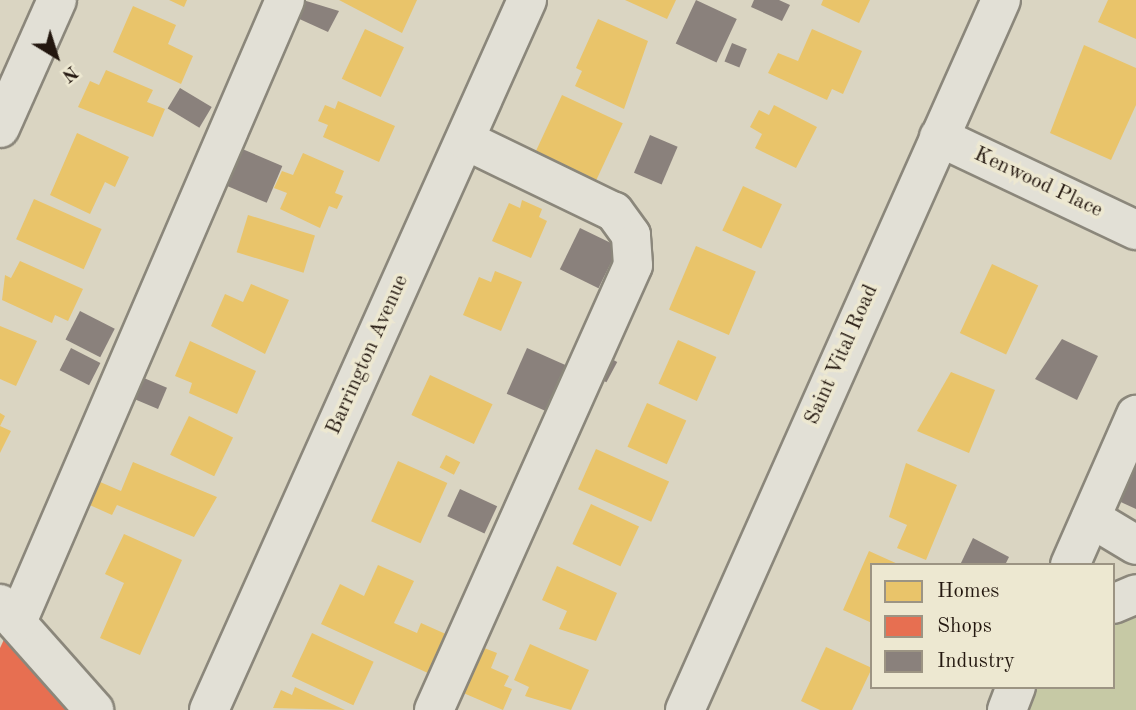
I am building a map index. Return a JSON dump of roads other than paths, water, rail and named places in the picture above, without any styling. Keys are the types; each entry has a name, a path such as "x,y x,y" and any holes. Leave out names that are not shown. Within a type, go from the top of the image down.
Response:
{"street":[{"path":"0,128 57,0"},
{"path":"94,710 8,613 285,0"},
{"name":"Barrington Avenue","path":"209,710 527,0"},
{"name":"Saint Vital Road","path":"685,710 1001,0"},
{"name":"Kenwood Place","path":"939,137 1136,230"},
{"path":"434,710 633,265 631,234 614,212 465,140"},
{"path":"1071,563 1136,415"},
{"path":"1091,518 1136,545"},
{"path":"1115,603 1136,594"},
{"path":"1007,710 1015,689"}]}
